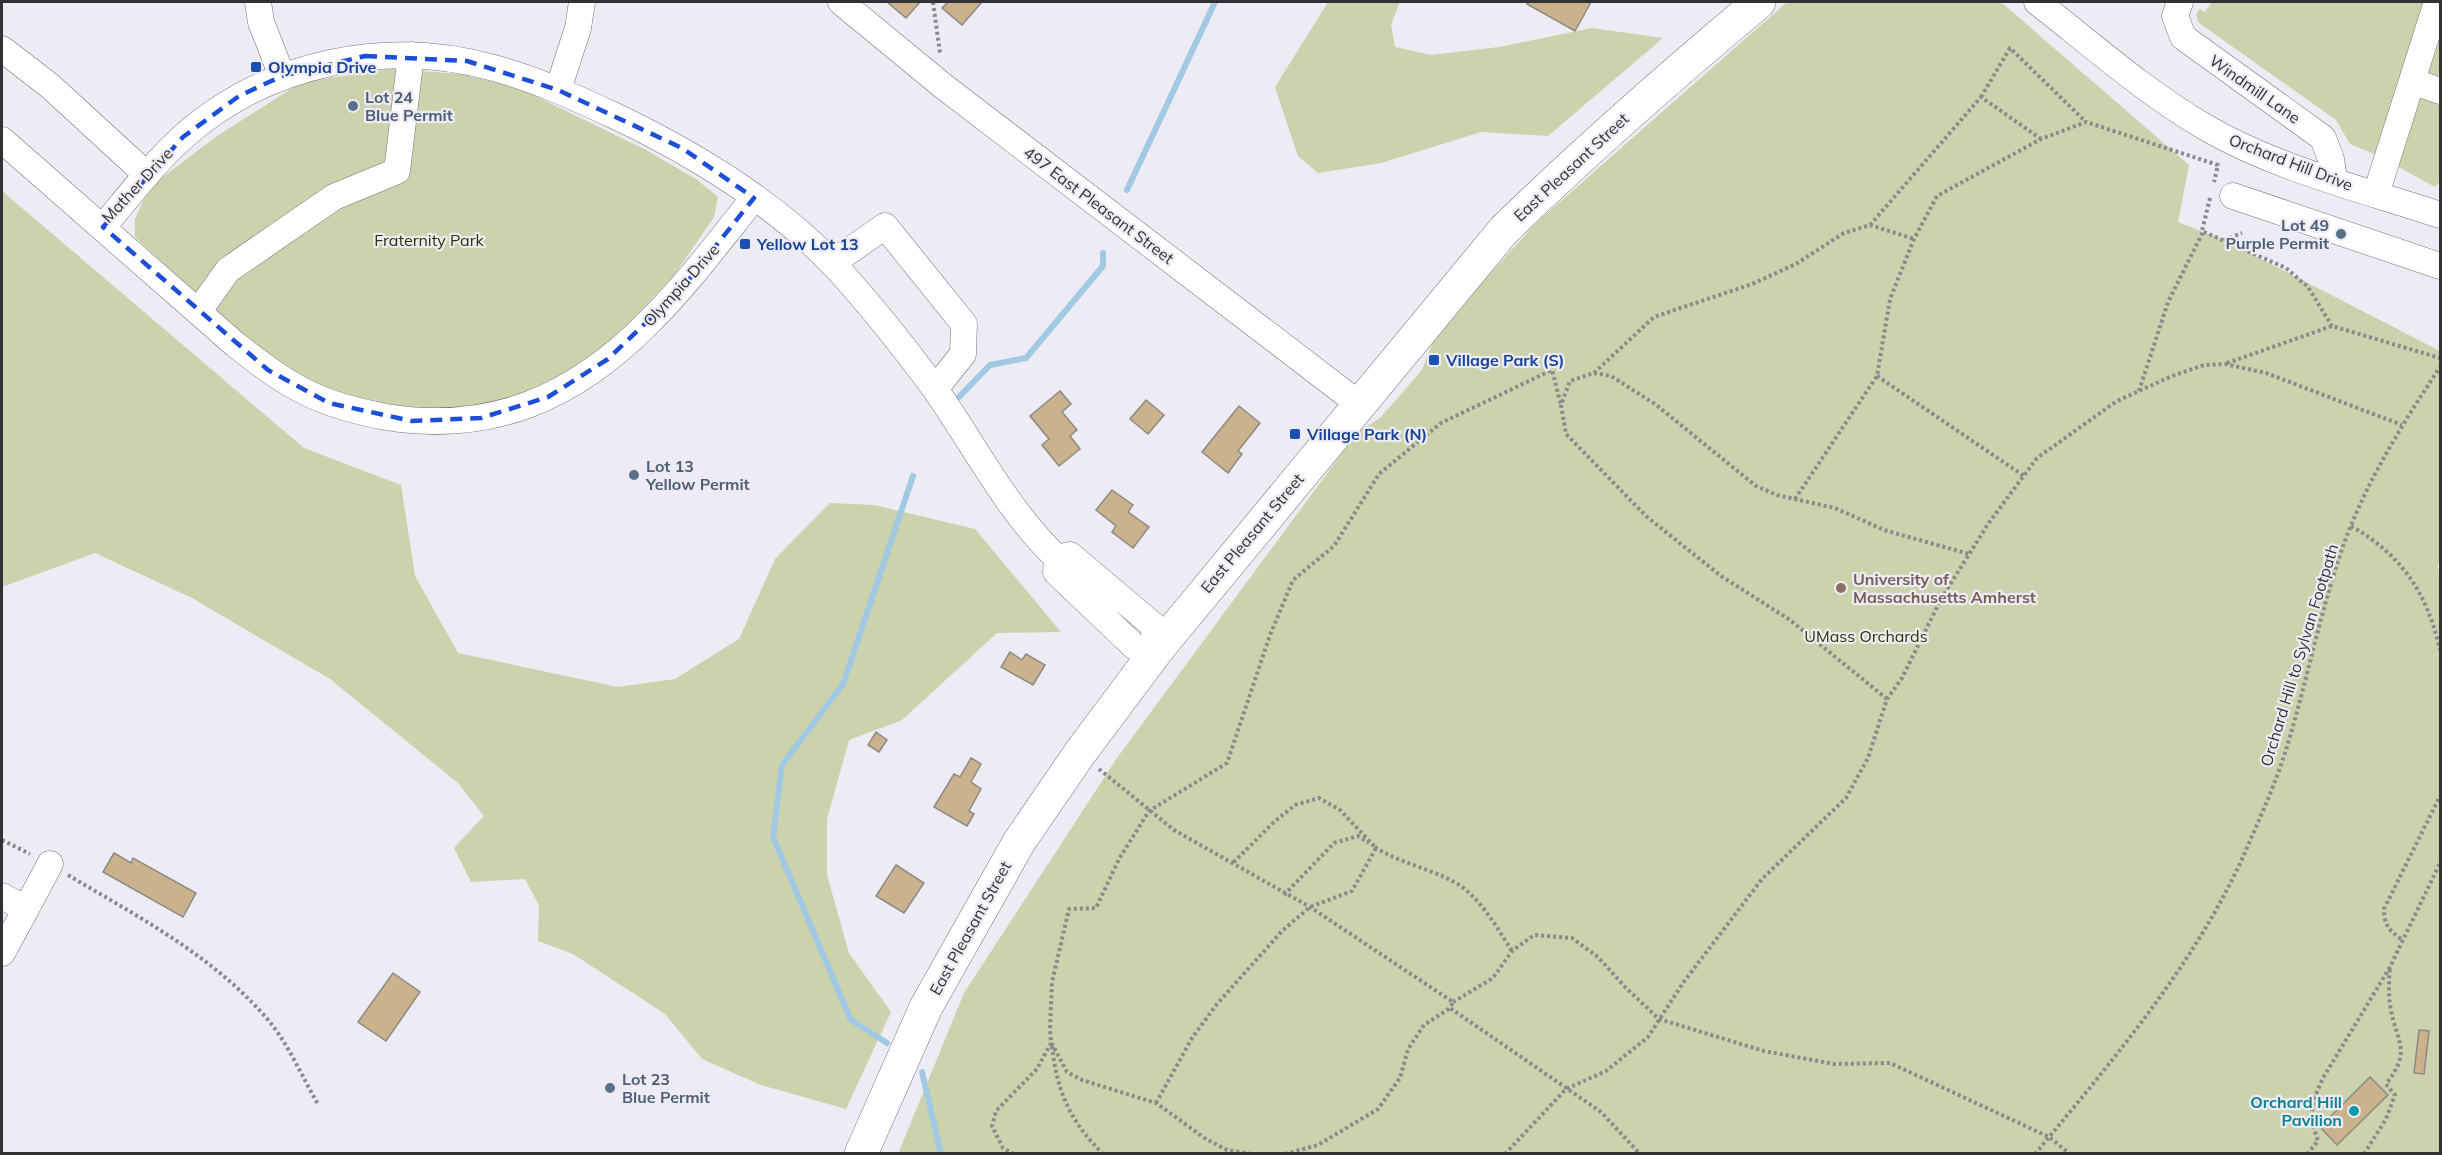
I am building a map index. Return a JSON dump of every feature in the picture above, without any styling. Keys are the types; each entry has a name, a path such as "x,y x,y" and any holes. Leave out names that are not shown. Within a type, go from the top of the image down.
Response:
{"main road":[{"name":"East Pleasant Street","path":"861,1154 932,996 1019,842 1080,753 1157,650 1504,230 1567,168 1759,2"}],"street":[{"path":"258,2 261,22 282,76"},
{"path":"582,2 578,28 558,90 682,148 722,173 832,263 935,390 975,454 1035,535 1057,558 1070,555 1154,625 1157,650"},
{"name":"497 East Pleasant Street","path":"841,2 943,86 1359,404"},
{"name":"Orchard Hill Drive","path":"2037,2 2142,83 2205,128 2260,154 2376,194 2439,211"},
{"name":"Windmill Lane","path":"2180,2 2175,16 2184,37 2323,138 2331,159 2334,180"},
{"path":"2376,194 2437,2"},
{"path":"2,49 50,86 147,175"},
{"path":"198,312 228,270 334,197 397,171 411,55"},
{"name":"Mather Drive","path":"2,140 103,227 147,175 201,122 239,96 282,76 365,56 411,55 467,61 558,90"},
{"path":"2412,81 2440,91"},
{"path":"2233,196 2440,266"},
{"name":"Olympia Drive","path":"103,227 198,312 268,370 296,388 329,403 362,413 412,421 447,423 481,418 548,397 608,359 647,325 683,287 754,198"},
{"path":"832,263 853,246 885,226 964,324 963,354 935,390"},
{"path":"2,953 51,864"},
{"path":"2,896 26,909"}],"path":[{"path":"933,2 941,57"},
{"path":"1561,405 1570,381 1594,373 1654,317 1752,284 1796,264 1844,233 1870,225 1981,97 2010,48 2086,122 2218,165"},
{"path":"1981,97 2041,139"},
{"path":"1795,499 1877,376 1890,299 1914,239 1937,196 2041,139 2086,122"},
{"path":"1870,225 1914,239"},
{"path":"2202,231 2224,240 2242,232"},
{"path":"2202,231 2286,268 2308,287 2332,327"},
{"path":"2139,391 2169,302 2202,231"},
{"path":"2225,364 2332,327 2440,358"},
{"path":"1505,1154 1566,1089 1606,1071 1648,1036 1683,983 1762,879 1846,798 1868,758 1887,699 1902,678 1941,599 1969,554 2037,458 2117,401 2204,365 2225,364 2266,373 2402,425"},
{"name":"Orchard Hill to Sylvan Footpath","path":"2035,1154 2137,1032 2214,912 2242,857 2283,757 2333,575 2351,526 2402,425 2440,367"},
{"path":"1103,1154 1071,1116 1055,1073 1052,1042 1052,982 1069,909 1096,908 1119,859 1149,811 1227,763 1270,634 1293,580 1334,546 1379,474 1441,423 1552,370 1566,434 1646,516 1721,576 1790,620 1887,699"},
{"path":"1594,373 1611,376 1655,404 1756,486 1795,499 1835,508 1884,530 1969,554"},
{"path":"1877,376 2024,476"},
{"path":"2351,526 2378,541 2406,571 2429,614 2440,650"},
{"path":"1080,753 1174,830 1284,895 1310,907 1453,1002"},
{"path":"2401,939 2388,929 2384,921 2384,909 2440,796"},
{"path":"1232,864 1275,821 1295,805 1319,798 1340,810 1376,848"},
{"path":"1284,895 1334,843 1358,836 1394,860 1457,884 1487,913 1512,951"},
{"path":"2,840 51,864 187,947 222,973 270,1022 318,1104"},
{"path":"1156,1103 1192,1038 1217,1004 1282,931 1310,907 1352,891 1376,848"},
{"path":"2307,1154 2318,1141 2311,1119 2313,1101 2323,1078 2390,967 2401,939 2439,870 2440,863"},
{"path":"1285,1154 1318,1145 1378,1109 1400,1078 1408,1049 1424,1025 1450,1008 1453,1002 1493,978 1512,951 1534,935 1572,938 1598,957 1659,1019 1788,1055 1834,1064 1890,1063 2049,1137 2070,1154"},
{"path":"2364,1154 2386,1119 2395,1095 2386,1084 2400,1060 2402,1046 2391,1012 2390,967"},
{"path":"1450,1008 1601,1112 1637,1153"},
{"path":"1052,1042 1067,1072 1082,1080 1156,1103 1206,1139 1227,1150 1251,1154"},
{"path":"1014,1154 1003,1148 992,1126 996,1111 1037,1069 1052,1042"}],"highlighted area":[{"path":"365,56 467,61 558,90 682,148 754,198 683,287 608,359 548,397 481,418 412,421 329,403 268,370 103,227 183,137 239,96 282,76"}],"green space":[{"path":"1328,2 1400,2 1391,24 1395,47 1431,55 1499,47 1592,28 1663,38 1548,136 1481,132 1381,163 1318,173 1298,156 1275,87"},
{"name":"UMass Orchards","path":"1787,2 2001,2 2189,165 2178,222 2224,240 2440,351 2440,560 2437,568 2440,570 2440,1153 898,1154 964,993 1117,758 1348,445 1361,430 1380,418 1422,370 1436,334 1537,222"},
{"path":"2212,2 2432,2 2379,156 2350,144 2336,120 2199,23 2196,15 2199,9 2205,12"},
{"path":"2440,12 2440,69 2436,83 2426,79"},
{"name":"Fraternity Park","path":"390,69 462,74 523,90 644,149 696,179 718,197 714,217 673,277 599,354 537,395 469,410 412,409 338,394 286,369 240,335 135,237 135,219 143,201 159,180 217,136 294,87 316,80"},
{"path":"2414,94 2440,96 2440,181 2435,187 2395,165"},
{"path":"2,191 304,448 401,485 415,576 458,653 618,687 675,679 739,639 775,559 830,503 874,505 975,529 1061,632 997,633 902,720 849,740 827,819 827,875 849,953 891,1012 846,1109 761,1085 702,1059 665,1014 573,954 538,941 539,905 525,879 471,882 454,848 484,816 458,783 330,679 192,598 95,553 2,587"}],"building":[{"path":"887,2 920,2 906,18"},
{"path":"948,2 982,2 962,25 942,8"},
{"path":"1529,2 1591,2 1575,31 1527,4"},
{"path":"1060,391 1071,404 1062,412 1077,430 1070,436 1080,449 1059,466 1042,445 1049,439 1030,416"},
{"path":"1146,400 1164,415 1148,434 1130,419"},
{"path":"1239,406 1260,423 1238,451 1242,454 1228,473 1202,452"},
{"path":"1112,490 1133,505 1128,512 1149,527 1133,548 1112,532 1116,526 1096,510"},
{"path":"1010,652 1022,660 1026,654 1045,665 1033,685 1001,667"},
{"path":"876,732 887,740 879,752 868,745"},
{"path":"971,758 981,764 971,782 981,789 969,811 974,814 967,826 934,807 954,774 960,777"},
{"path":"114,853 131,863 133,858 196,893 183,917 103,872"},
{"path":"896,865 924,883 904,913 876,896"},
{"path":"393,973 420,992 386,1041 358,1022"},
{"path":"2419,1030 2429,1031 2424,1074 2414,1073"},
{"name":"Orchard Hill Pavilion","path":"2370,1077 2388,1095 2337,1145 2320,1127"}],"waterway":[{"path":"1127,190 1215,2"},
{"path":"959,397 990,365 1026,358 1103,266 1103,253"},
{"path":"887,1043 851,1020 773,837 782,765 843,684 913,476"},
{"path":"922,1072 941,1154"}],"place":[{"name":"Olympia Drive","path":"256,67"},
{"name":"Lot 24 Blue Permit","path":"353,106"},
{"name":"Lot 49 Purple Permit","path":"2341,234"},
{"name":"Yellow Lot 13","path":"745,244"},
{"name":"Village Park (S)","path":"1434,360"},
{"name":"Village Park (N)","path":"1295,434"},
{"name":"Lot 13 Yellow Permit","path":"634,475"},
{"name":"University of Massachusetts Amherst","path":"1841,588"},
{"name":"Lot 23 Blue Permit","path":"610,1088"},
{"name":"Orchard Hill Pavilion","path":"2354,1111"}]}
